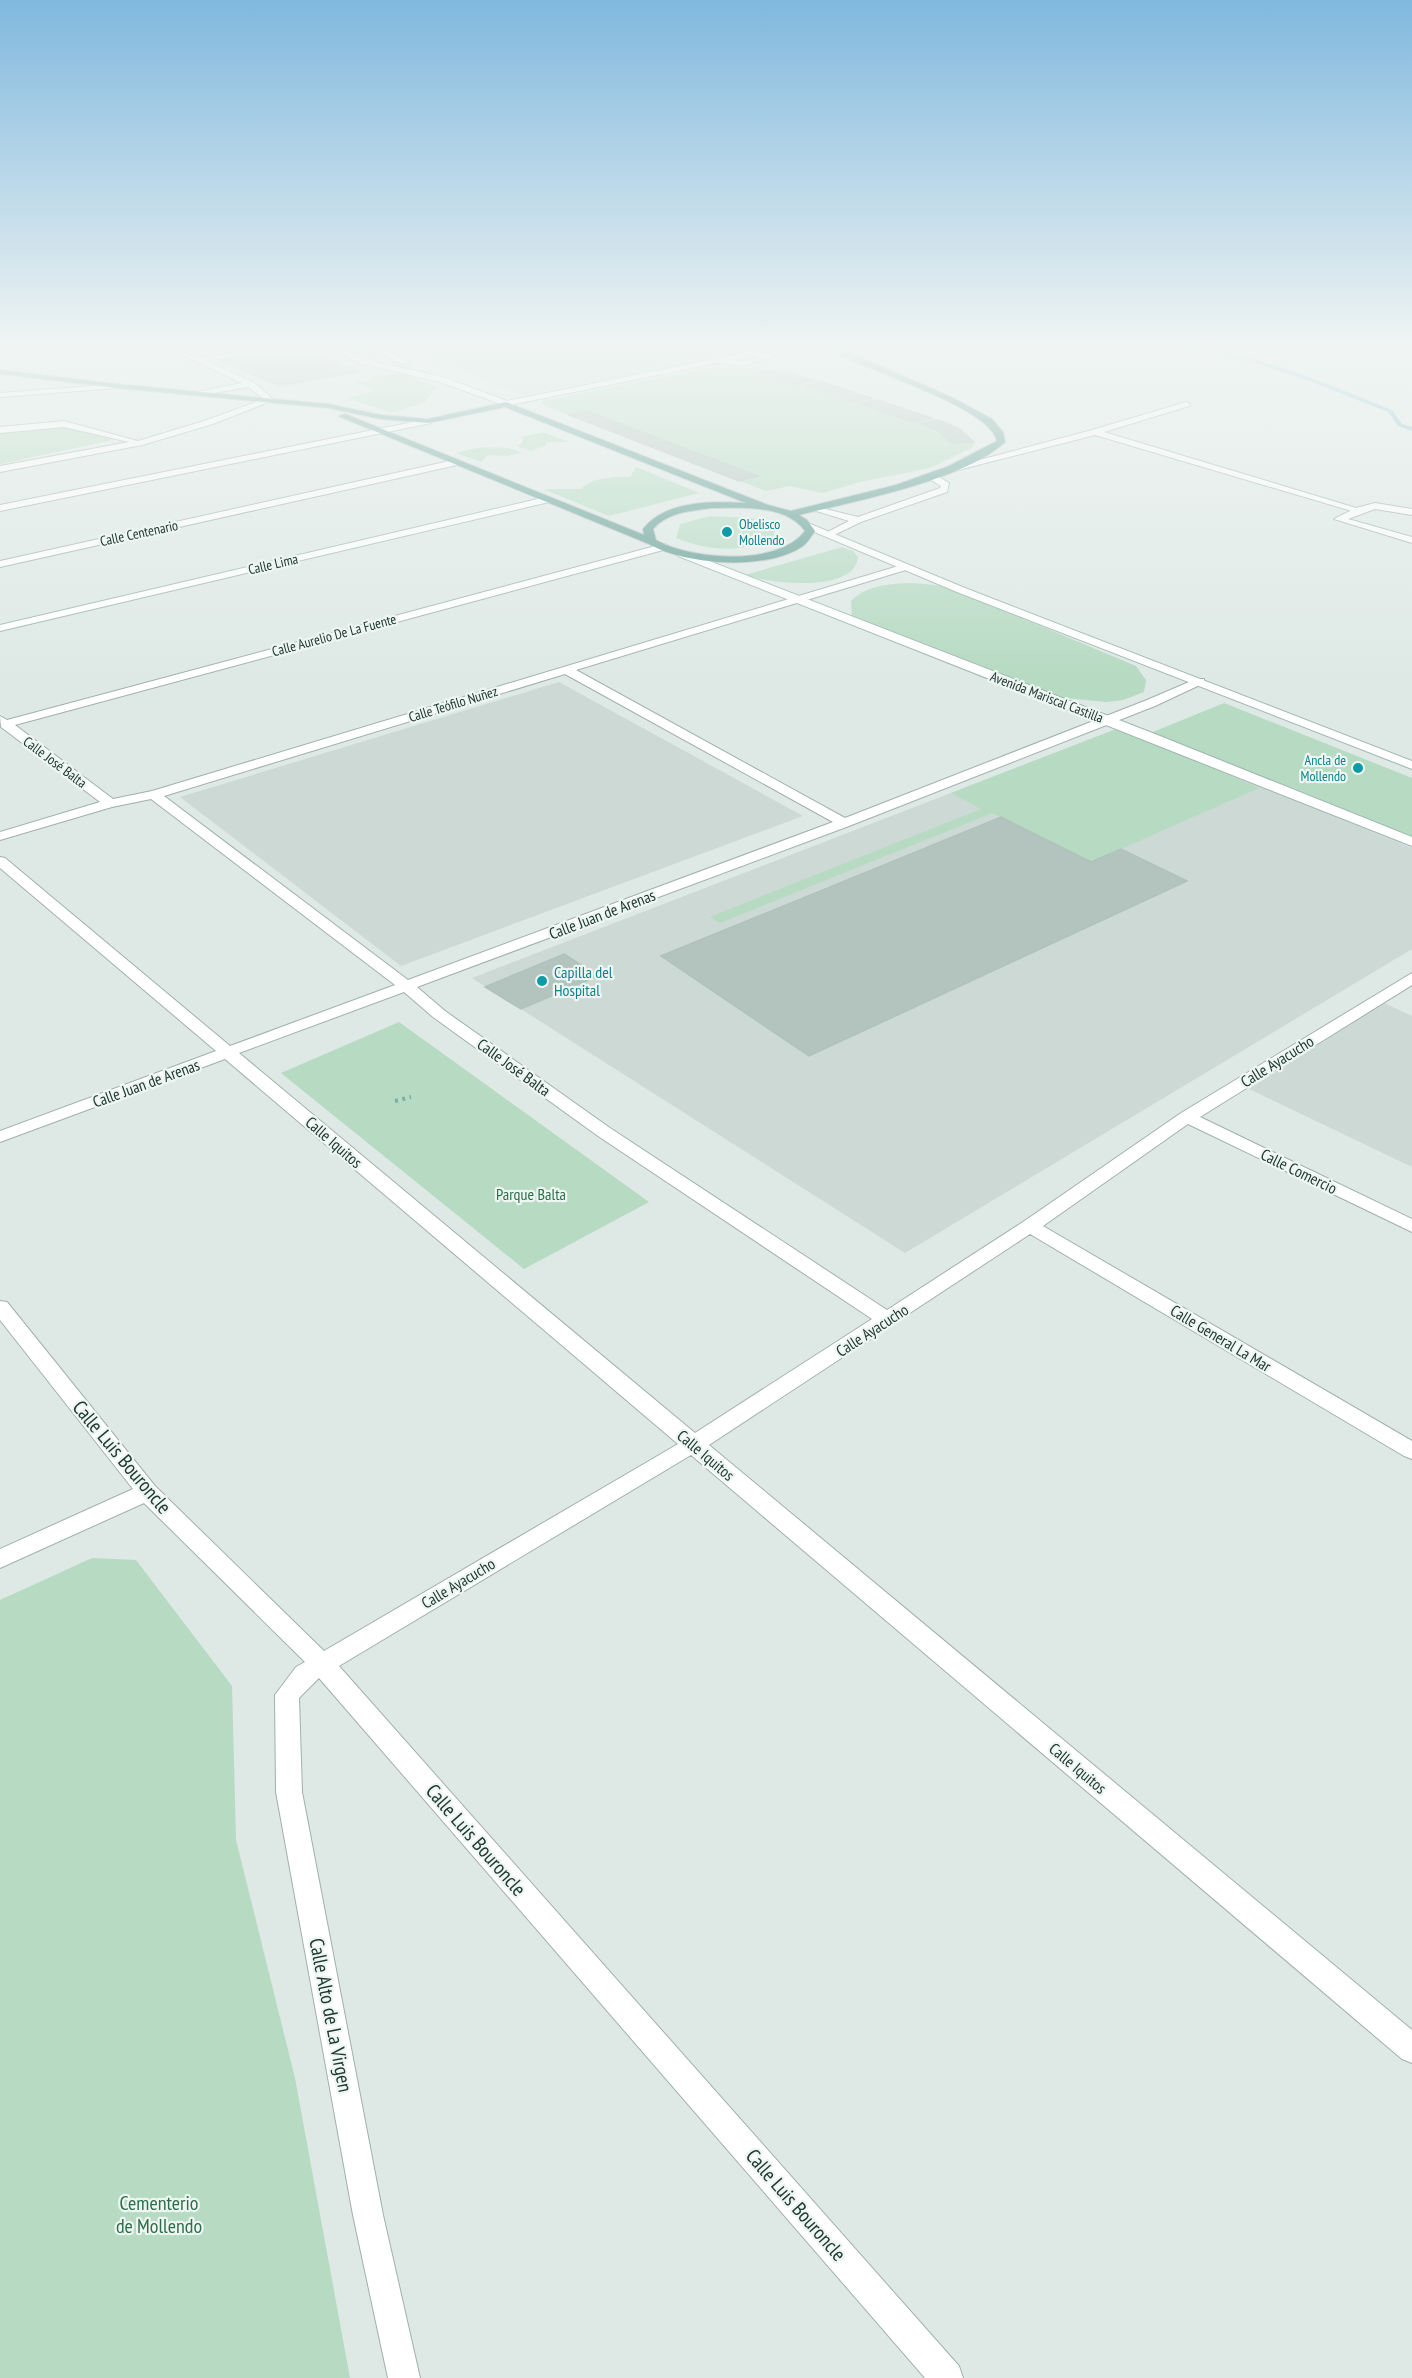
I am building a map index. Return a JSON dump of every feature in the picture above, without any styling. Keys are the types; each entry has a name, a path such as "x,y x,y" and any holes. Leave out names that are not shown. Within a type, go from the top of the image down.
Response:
{"main road":[{"path":"442,458 682,554 728,558 770,555 803,543 810,531 808,526 790,514 767,508 642,458"},
{"path":"790,514 931,476 976,458"},
{"path":"657,545 648,529 653,522 676,511 712,505 767,508"}],"street":[{"path":"0,469 59,458"},
{"path":"0,508 244,458"},
{"path":"954,468 993,458"},
{"path":"1183,458 1358,510"},
{"name":"Calle Centenario","path":"0,564 454,463"},
{"path":"827,535 858,520 944,490 946,485 931,476"},
{"name":"Calle Lima","path":"0,628 546,500"},
{"path":"1412,512 1382,503 1358,510 1339,519 1412,540"},
{"path":"816,508 858,520"},
{"path":"808,526 905,567 1412,765"},
{"name":"Calle Aurelio De La Fuente","path":"3,722 657,545"},
{"name":"Avenida Mariscal Castilla","path":"682,554 1412,842"},
{"name":"Calle Teófilo Nuñez","path":"0,836 110,803 154,795 905,567"},
{"path":"565,669 844,823"},
{"name":"Calle Juan de Arenas","path":"0,1137 844,823 1151,703 1200,681"},
{"name":"Calle José Balta","path":"3,722 110,803"},
{"name":"Calle José Balta","path":"154,795 408,987 439,1014 604,1132 888,1320"},
{"name":"Calle Iquitos","path":"0,861 1412,2049"},
{"name":"Calle Ayacucho","path":"322,1664 694,1444 1030,1226 1187,1117 1412,978"},
{"name":"Calle Comercio","path":"1187,1117 1412,1226"},
{"name":"Calle General La Mar","path":"1030,1226 1412,1451"},
{"name":"Calle Luis Bouroncle","path":"0,1307 147,1492 322,1664 947,2378"},
{"path":"0,1559 147,1492"},
{"name":"Calle Alto de La Virgen","path":"322,1664 305,1674 288,1695 289,1792 369,2215 404,2378"}],"path":[{"path":"395,1101 411,1097"}],"shaded area":[{"path":"559,682 803,816 401,966 180,797"},
{"path":"1119,728 1412,848 1412,949 905,1253 472,978"},
{"path":"1384,1003 1412,1016 1412,1167 1249,1089"}],"green space":[{"path":"0,458 28,458 0,464"},
{"path":"470,458 485,458 481,462"},
{"path":"681,458 951,458 930,468 860,482 822,493 790,486 766,491"},
{"path":"636,467 699,493 609,516 543,489 581,489 597,480 630,477"},
{"path":"710,516 751,518 776,527 772,540 746,547 713,548 676,538 680,524"},
{"path":"842,547 853,551 858,557 853,569 842,577 827,581 790,583 745,575"},
{"path":"913,583 946,586 1136,666 1146,680 1144,692 1123,700 1106,702 1055,697 852,616 851,601 865,591 880,586"},
{"path":"1224,703 1412,778 1412,837 1148,734"},
{"path":"1119,728 1259,788 1091,862 992,813 720,923 710,917 981,809 951,793"},
{"name":"Parque Balta","path":"399,1022 649,1202 524,1269 281,1073"},
{"name":"Cementerio de Mollendo","path":"92,1558 136,1560 232,1686 236,1840 295,2078 350,2378 0,2378 0,1600"}],"building":[{"path":"680,458 711,458 758,476 739,481"},
{"path":"1001,817 1091,862 1121,849 1187,881 809,1056 661,956"},
{"name":"Capilla del Hospital","path":"564,954 598,976 521,1009 485,987"}],"place":[{"name":"Obelisco Mollendo","path":"727,532"},
{"name":"Ancla de Mollendo","path":"1358,768"},
{"name":"Capilla del Hospital","path":"542,981"}]}
